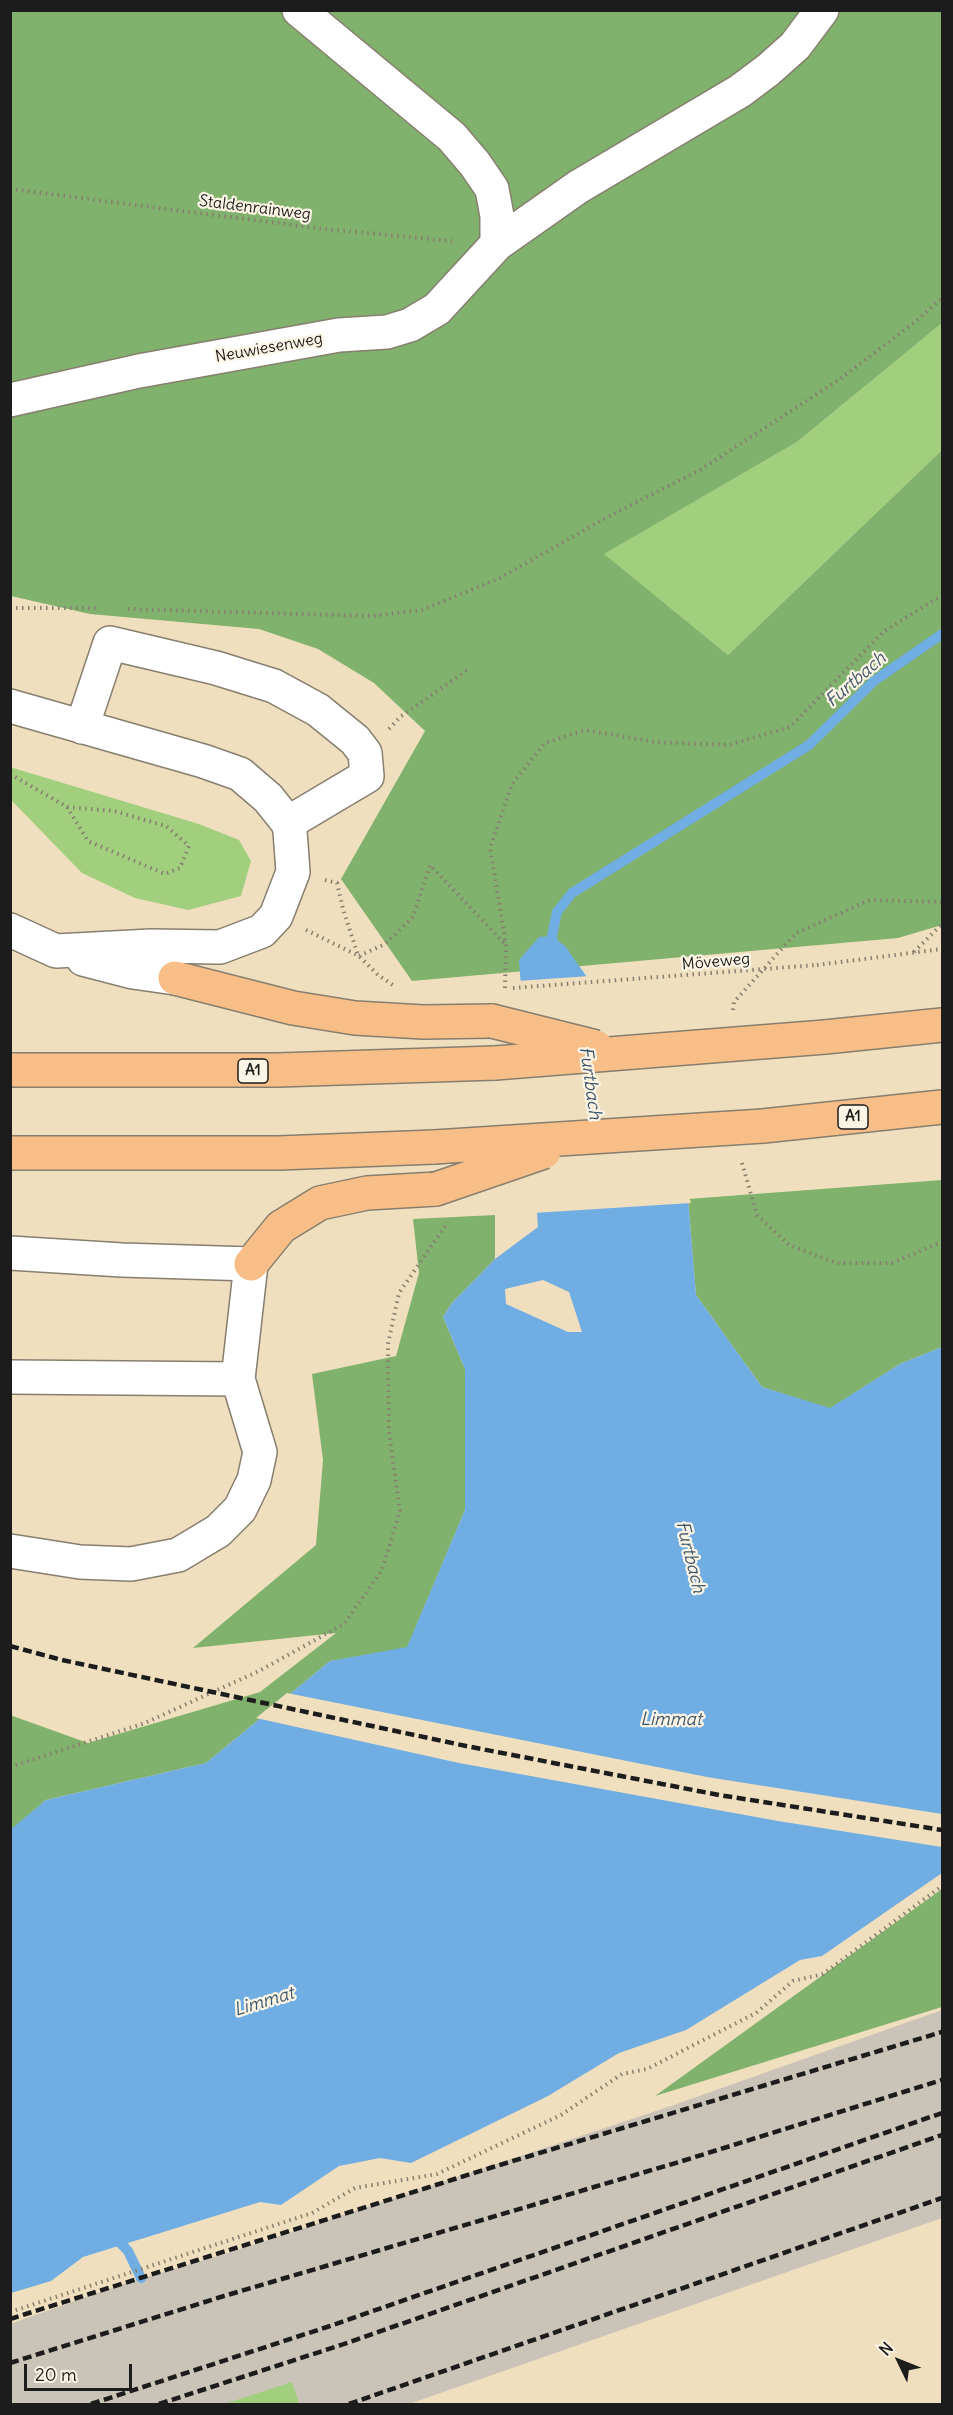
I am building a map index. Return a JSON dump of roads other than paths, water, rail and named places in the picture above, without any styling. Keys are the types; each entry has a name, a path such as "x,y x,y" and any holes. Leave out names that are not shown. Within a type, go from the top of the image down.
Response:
{"highway":[{"path":"175,978 293,1008 355,1018 423,1022 492,1021 624,1054"},
{"name":"A1","path":"10,1070 278,1070 495,1063 825,1037 942,1025"},
{"name":"A1","path":"10,1153 256,1153 434,1148 763,1126 942,1107"},
{"path":"250,1264 281,1227 320,1203 368,1193 436,1189 579,1140"}],"lane":[{"path":"299,10 452,136 492,189 497,244"},
{"name":"Neuwiesenweg","path":"10,400 139,371 339,335 387,332 410,325 437,309 497,244 578,187 740,92 795,46 822,10"},
{"path":"82,727 110,644 216,668 274,686 318,710 356,740 365,753 367,776 288,823"},
{"path":"10,706 203,761 240,774 268,798 288,823 293,872 276,916 262,932 220,947 151,946 10,954"},
{"path":"10,930 56,951 133,972 175,978"},
{"path":"10,1253 122,1260 250,1264 238,1379 260,1452 254,1480 240,1509 218,1532 177,1555 131,1564 80,1562 10,1551"},
{"path":"10,1377 238,1379"}],"water":[{"name":"Limmat","path":"552,936 565,946 646,1060 688,1199 696,1295 762,1387 830,1408 900,1364 942,1347 942,1873 822,1956 800,1960 686,2030 619,2053 548,2096 411,2163 380,2158 339,2166 281,2205 260,2202 83,2257 51,2281 11,2293 10,1830 46,1800 206,1763 330,1661 407,1647 465,1510 465,1369 443,1317 452,1303 495,1259 538,1227 519,960 539,937","holes":["543,1280 569,1292 582,1332 568,1332 506,1304 505,1289"]}],"waterway":[{"name":"Furtbach","path":"554,949 552,936 557,912 572,893 809,745 874,681 942,634"},
{"path":"112,2234 128,2251 141,2278"}],"railway":[{"path":"10,1646 62,1660 466,1746 719,1795 942,1830"},
{"path":"10,2319 493,2167 942,2032"},
{"path":"10,2363 224,2296 679,2162 942,2080"},
{"path":"91,2404 327,2327 942,2113"},
{"path":"159,2404 341,2345 942,2135"},
{"path":"349,2404 942,2198"}]}
